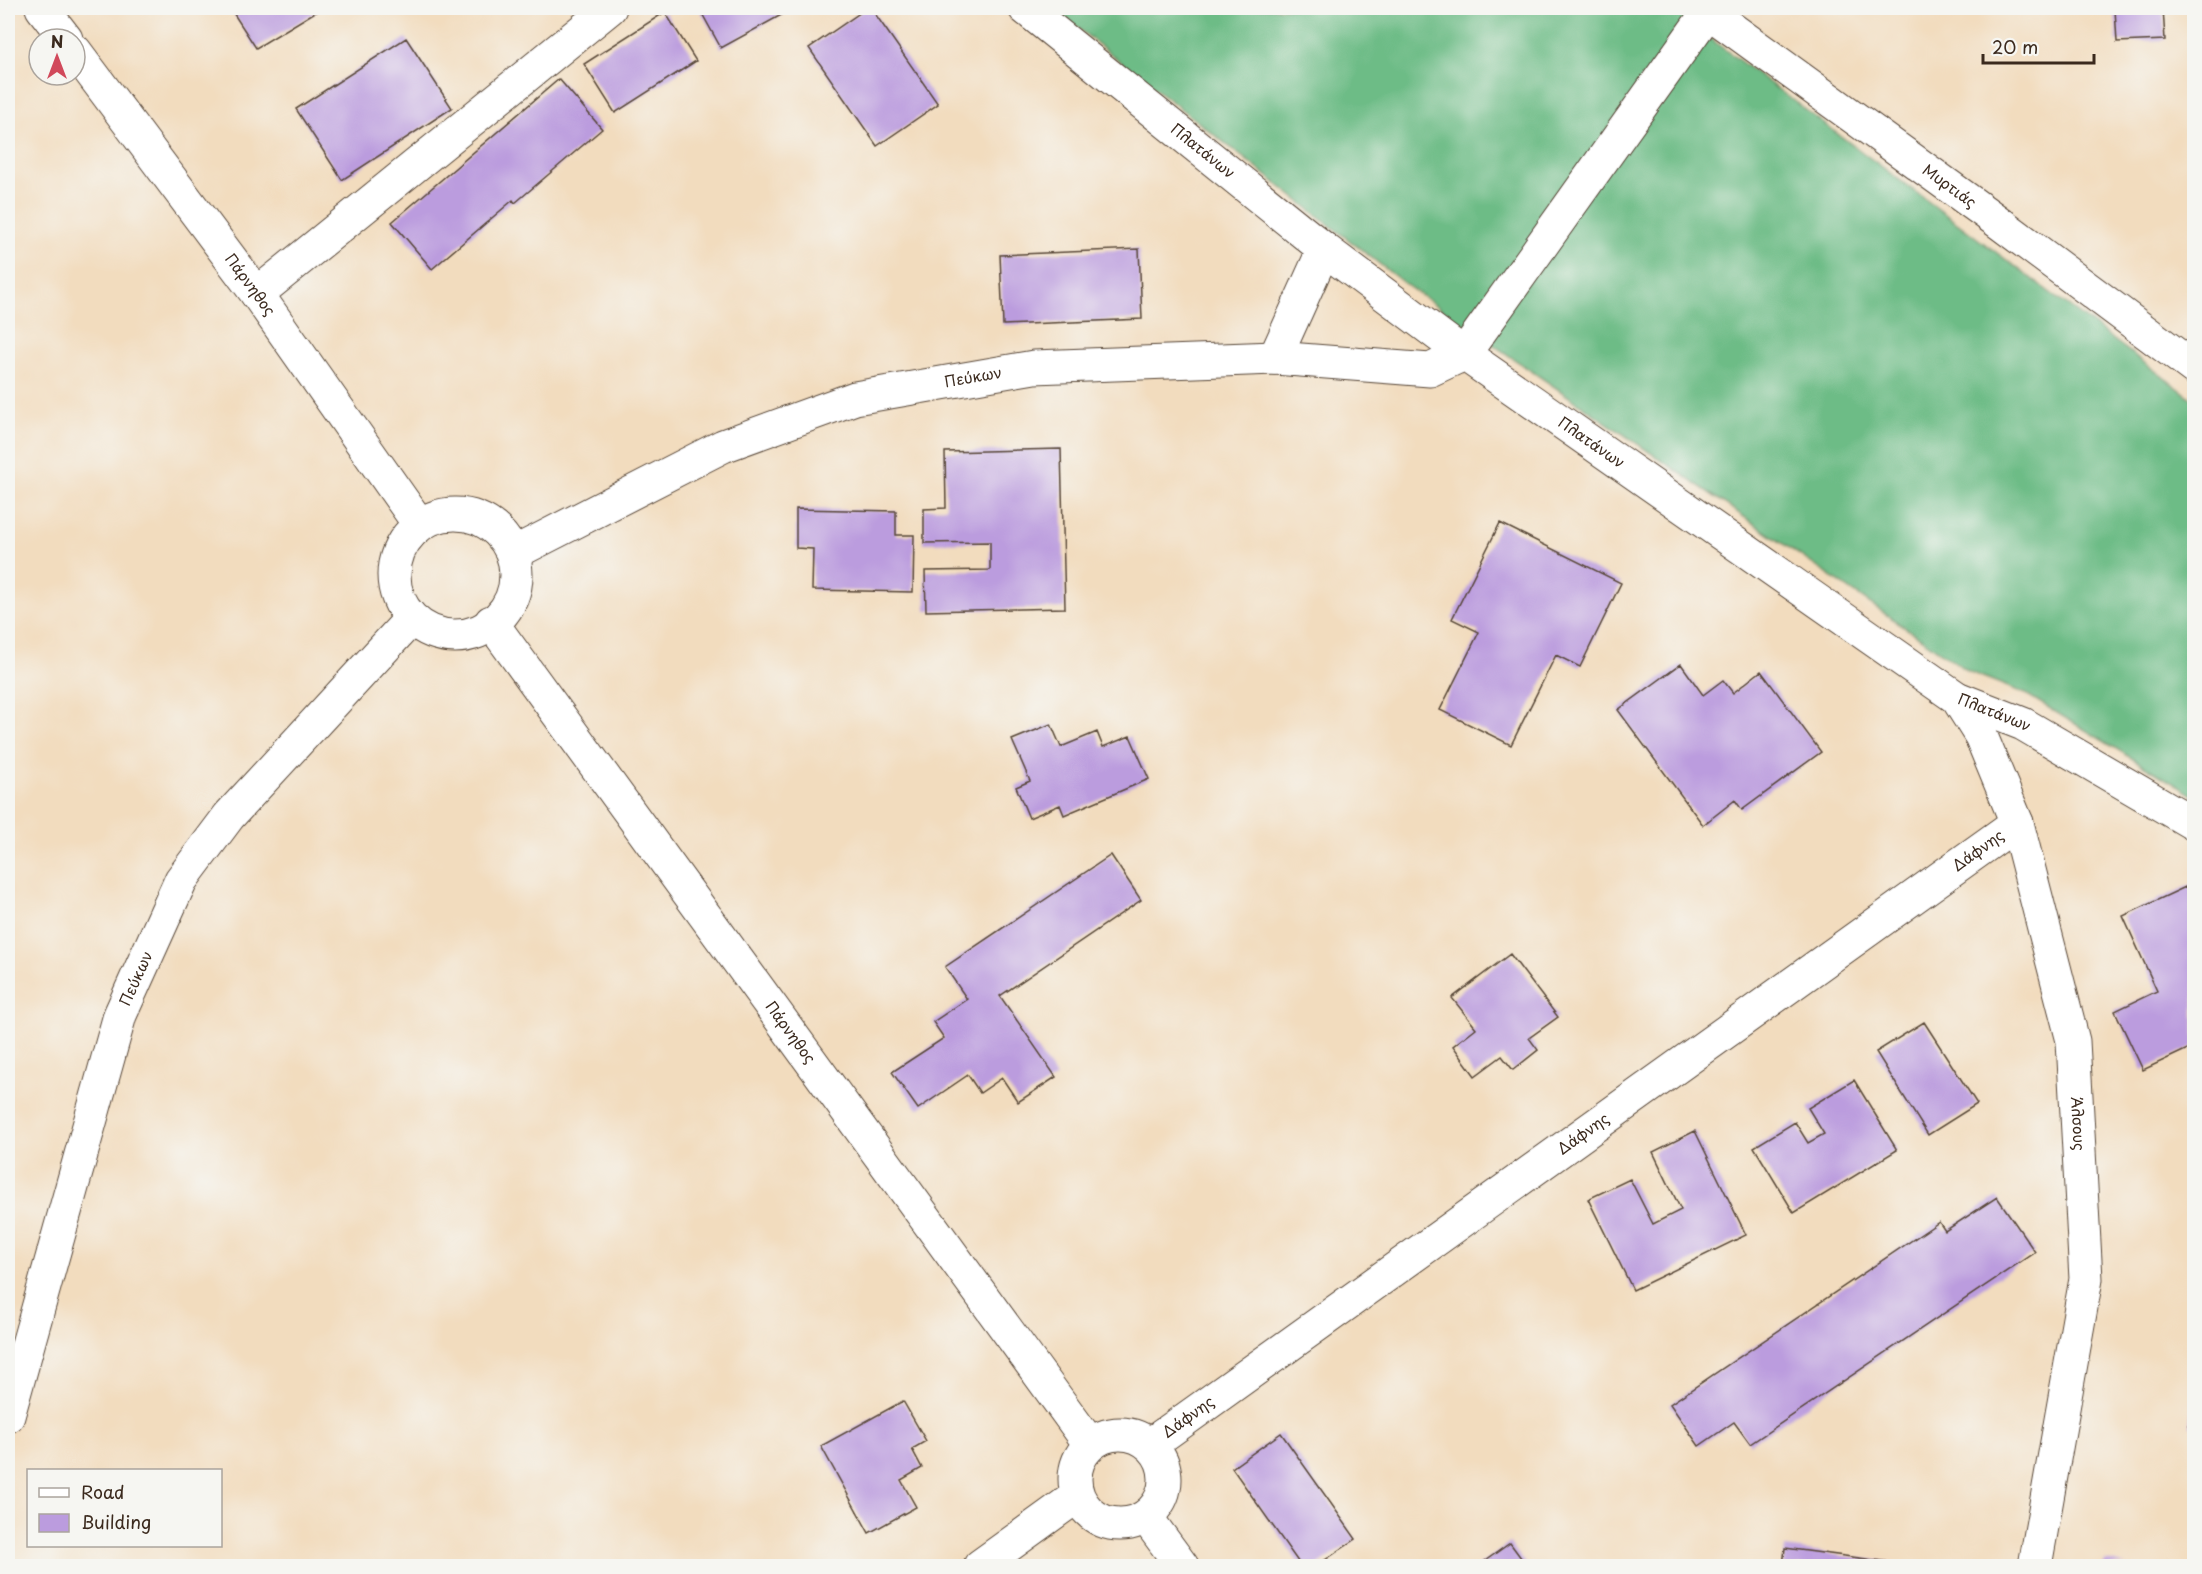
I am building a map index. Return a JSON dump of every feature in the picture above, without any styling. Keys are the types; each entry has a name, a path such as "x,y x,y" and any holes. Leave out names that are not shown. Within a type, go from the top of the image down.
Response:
{"street":[{"path":"42,8 57,27"},
{"path":"257,294 610,8"},
{"name":"Πλατάνων","path":"1025,8 1324,249 1464,354 1957,698 2023,724 2194,824"},
{"path":"1464,354 1706,10"},
{"name":"Μυρτιάς","path":"1706,10 1997,221 2194,368"},
{"name":"Πάρνηθος","path":"87,67 257,294 419,524"},
{"path":"1275,358 1324,249"},
{"name":"Πεύκων","path":"514,553 723,446 855,398 1034,367 1275,358 1430,370 1464,354"},
{"path":"445,514 473,516 498,530 514,553 517,573 515,593 506,611 471,635 447,636 424,629 411,619 395,591 394,566 402,543 419,524 445,514"},
{"name":"Πεύκων","path":"8,1416 120,1015 181,879 229,816 411,619"},
{"name":"Πάρνηθος","path":"491,622 1090,1444"},
{"name":"Άλσους","path":"1957,698 1981,736 2017,823 2073,1041 2086,1279 2036,1566"},
{"name":"Δάφνης","path":"1151,1444 2017,823"},
{"path":"1116,1433 1130,1434 1151,1444 1162,1462 1165,1475 1164,1490 1158,1503 1146,1517 1123,1524 1109,1523 1085,1509 1077,1496 1074,1483 1075,1468 1081,1455 1090,1444 1116,1433"},
{"path":"980,1566 1077,1496"},
{"path":"1146,1517 1182,1566"}],"green space":[{"path":"1052,8 1674,8 1720,46 2194,400 2194,796 2026,694 1970,672 1409,287"}],"building":[{"path":"230,8 322,8 256,48"},
{"path":"699,8 794,8 721,48"},
{"path":"867,8 871,8 938,104 877,146 809,48"},
{"path":"2095,8 2163,8 2165,40 2117,42 2115,9 2095,11"},
{"path":"665,12 696,61 615,113 584,64"},
{"path":"406,38 452,108 342,180 296,109"},
{"path":"559,79 602,129 515,203 513,200 432,269 392,222"},
{"path":"1139,249 1142,319 1003,325 1000,255"},
{"path":"1061,449 1065,608 926,611 925,571 990,570 990,542 924,543 924,509 946,508 945,452"},
{"path":"796,509 896,511 896,535 914,535 913,592 812,590 813,549 796,548"},
{"path":"1500,523 1621,583 1580,667 1556,655 1511,745 1440,710 1479,632 1452,619"},
{"path":"1681,664 1703,695 1723,680 1733,693 1761,671 1821,752 1742,810 1735,800 1703,825 1618,710"},
{"path":"1051,724 1061,747 1097,732 1103,747 1130,736 1149,779 1064,815 1060,805 1029,818 1016,787 1030,781 1012,740"},
{"path":"1111,855 1141,900 1000,996 1056,1077 1018,1102 1002,1078 980,1093 968,1075 918,1109 892,1072 944,1038 933,1022 967,999 945,967"},
{"path":"2194,883 2194,1046 2143,1070 2115,1011 2157,991 2123,916"},
{"path":"1510,954 1558,1017 1529,1038 1538,1050 1513,1070 1502,1056 1475,1076 1453,1046 1476,1028 1452,998"},
{"path":"1924,1022 1977,1104 1928,1135 1876,1052"},
{"path":"1854,1080 1897,1150 1794,1213 1754,1147 1795,1122 1808,1143 1824,1134 1808,1108"},
{"path":"1695,1131 1746,1235 1633,1290 1588,1199 1630,1179 1653,1224 1681,1210 1653,1152"},
{"path":"1997,1197 2035,1252 1750,1444 1734,1422 1699,1446 1670,1404 1939,1222 1945,1231"},
{"path":"2194,1396 2194,1427 2189,1426"},
{"path":"903,1401 926,1441 912,1449 922,1468 901,1480 916,1507 869,1533 821,1446"},
{"path":"1281,1433 1356,1539 1316,1566 1301,1566 1232,1468"},
{"path":"1510,1543 1527,1566 1478,1566"},
{"path":"1785,1548 1911,1565 1911,1566 1783,1566"},
{"path":"2106,1561 2126,1566 2104,1566"}]}
